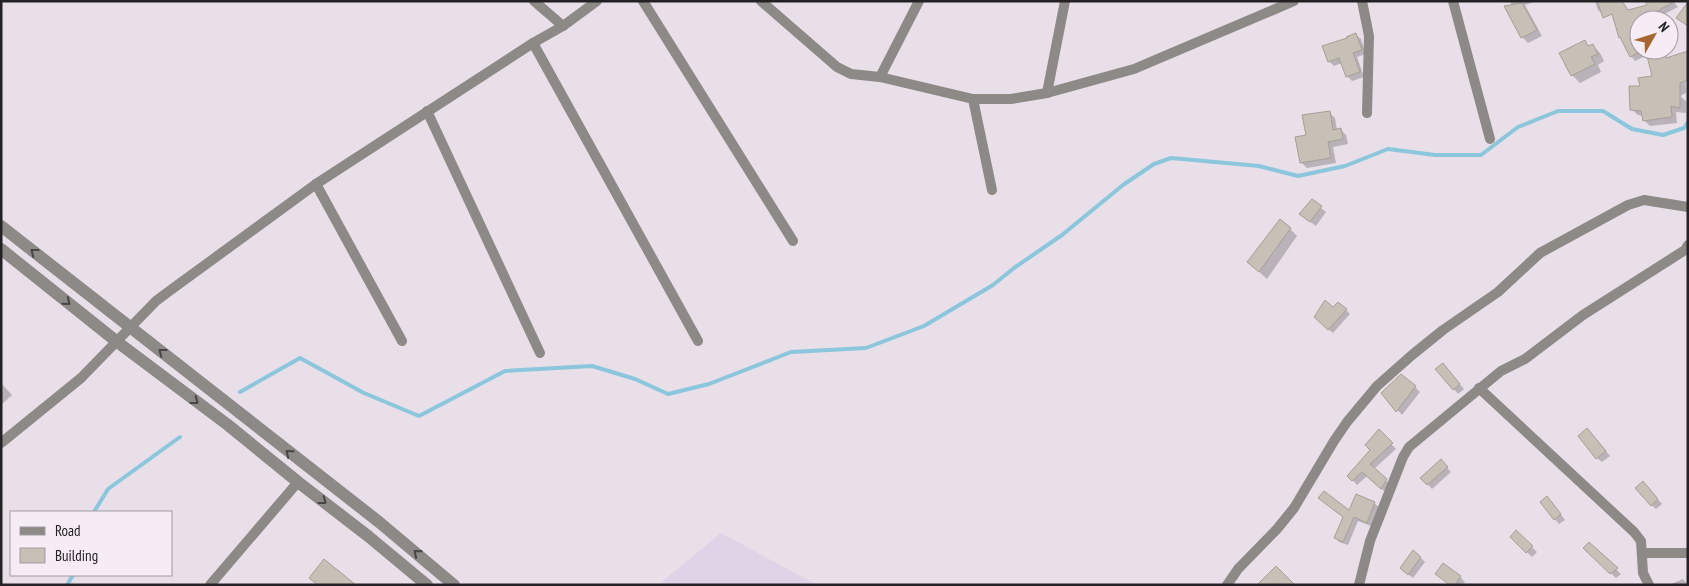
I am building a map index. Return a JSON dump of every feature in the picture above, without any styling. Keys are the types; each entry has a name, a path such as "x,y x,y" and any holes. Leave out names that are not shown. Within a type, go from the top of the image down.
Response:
{"street":[{"path":"534,1 563,26"},
{"path":"1,443 95,366 129,327 156,301 316,184 533,43 563,26 597,1"},
{"path":"643,1 793,241"},
{"path":"761,1 837,67 851,74 880,77 973,99 1011,99 1047,93 1134,69 1294,1"},
{"path":"880,77 920,1"},
{"path":"1047,93 1065,1"},
{"path":"1362,1 1369,36 1367,113"},
{"path":"1453,1 1490,139"},
{"path":"533,43 698,341"},
{"path":"973,99 992,190"},
{"path":"427,111 540,353"},
{"path":"316,184 402,341"},
{"path":"1227,585 1238,569 1277,529 1294,508 1347,422 1377,386 1412,355 1443,330 1498,292 1540,253 1628,205 1644,200 1688,207"},
{"path":"1,226 379,522 454,585"},
{"path":"1358,585 1370,541 1403,458 1409,448 1501,371 1525,359 1583,315 1685,250 1688,245"},
{"path":"1,249 116,341 228,425 427,585"},
{"path":"1479,388 1634,532 1641,541 1641,563 1643,574 1649,585"},
{"path":"210,585 298,482"},
{"path":"1642,553 1688,553"}],"shaded area":[{"path":"721,533 817,585 658,585"}],"building":[{"path":"1597,1 1622,1 1628,10 1647,5 1645,1 1674,2 1659,10 1629,10 1629,55 1619,38 1612,14 1603,18"},
{"path":"1688,2 1688,26 1679,20 1679,14"},
{"path":"1522,3 1537,30 1521,38 1504,6"},
{"path":"1356,33 1362,50 1353,53 1360,72 1346,77 1339,58 1328,62 1322,46"},
{"path":"1585,40 1588,46 1593,44 1598,54 1591,57 1595,64 1571,76 1559,53"},
{"path":"1688,51 1688,80 1680,83 1680,108 1671,106 1672,117 1643,121 1641,111 1630,110 1629,86 1640,86 1638,78 1652,76 1648,60 1679,60 1679,54"},
{"path":"1330,111 1333,130 1341,128 1343,139 1328,142 1331,158 1300,163 1295,137 1306,135 1302,115"},
{"path":"1312,199 1322,206 1310,222 1299,214"},
{"path":"1280,219 1291,228 1259,272 1247,262"},
{"path":"1325,300 1333,307 1338,302 1347,309 1328,330 1314,317"},
{"path":"1443,363 1460,384 1453,390 1435,369"},
{"path":"1401,374 1416,386 1396,412 1381,393"},
{"path":"1587,428 1606,451 1596,459 1578,436"},
{"path":"1379,429 1393,443 1370,464 1387,479 1381,489 1362,472 1352,481 1347,476 1370,450 1365,445"},
{"path":"1441,459 1448,467 1427,485 1420,478"},
{"path":"1643,481 1658,499 1651,506 1635,488"},
{"path":"1324,491 1349,510 1356,494 1375,502 1367,523 1354,517 1343,542 1334,538 1343,517 1318,498"},
{"path":"1547,496 1561,514 1554,520 1540,502"},
{"path":"1516,530 1533,546 1526,553 1510,537"},
{"path":"1589,542 1618,568 1610,574 1583,548"},
{"path":"1413,550 1421,557 1408,575 1400,568"},
{"path":"324,559 356,585 318,585 309,578"},
{"path":"1443,563 1461,576 1455,585 1450,585 1435,574"},
{"path":"1276,566 1295,585 1257,585"}],"waterway":[{"path":"240,392 300,358 364,393 419,416 505,371 592,366 635,379 668,394 709,384 791,352 866,348 924,326 993,285 1062,235 1123,185 1154,164 1171,158 1259,166 1298,176 1345,166 1388,149 1435,155 1481,155 1518,127 1558,111 1603,111 1632,129 1663,135 1684,128 1688,122"},
{"path":"95,511 108,489 180,437"},
{"path":"67,585 72,576"}]}
